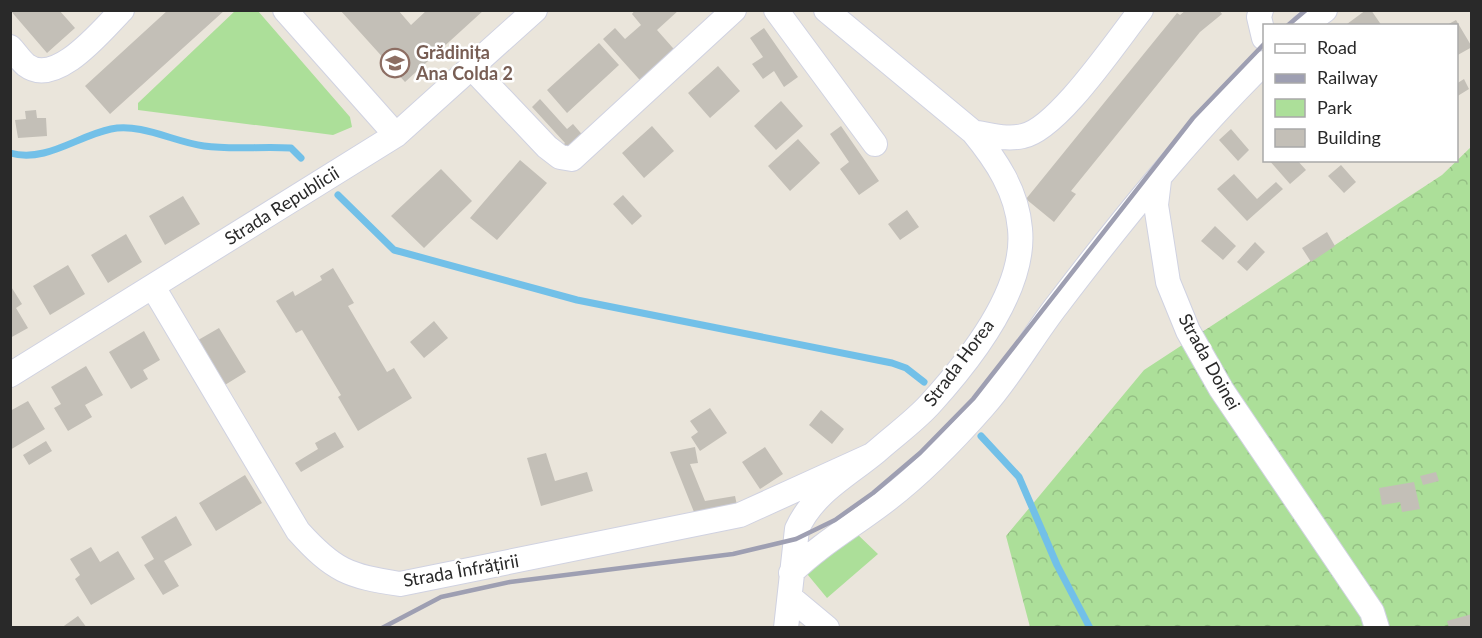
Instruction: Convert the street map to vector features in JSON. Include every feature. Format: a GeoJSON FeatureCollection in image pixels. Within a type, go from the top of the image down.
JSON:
{"type":"FeatureCollection","features":[{"type":"Feature","properties":{"kind":"street"},"geometry":{"type":"LineString","coordinates":[[10,47],[27,66],[41,70],[57,69],[122,10]]}},
{"type":"Feature","properties":{"kind":"street"},"geometry":{"type":"LineString","coordinates":[[285,10],[396,135]]}},
{"type":"Feature","properties":{"kind":"street","name":"Strada Republicii"},"geometry":{"type":"LineString","coordinates":[[10,375],[396,135],[535,10]]}},
{"type":"Feature","properties":{"kind":"street"},"geometry":{"type":"LineString","coordinates":[[471,66],[547,147],[560,157],[572,159],[735,10]]}},
{"type":"Feature","properties":{"kind":"street"},"geometry":{"type":"LineString","coordinates":[[776,10],[875,144]]}},
{"type":"Feature","properties":{"kind":"street","name":"Strada Horea"},"geometry":{"type":"LineString","coordinates":[[786,627],[797,529],[804,514],[819,495],[872,455],[931,404],[975,346],[1010,290],[1018,261],[1020,229],[1008,182],[993,157],[973,132],[826,10]]}},
{"type":"Feature","properties":{"kind":"street"},"geometry":{"type":"LineString","coordinates":[[973,132],[996,137],[1024,136],[1054,119],[1141,10]]}},
{"type":"Feature","properties":{"kind":"street"},"geometry":{"type":"LineString","coordinates":[[1261,10],[1259,17],[1263,34]]}},
{"type":"Feature","properties":{"kind":"street"},"geometry":{"type":"LineString","coordinates":[[1307,24],[1325,10]]}},
{"type":"Feature","properties":{"kind":"street"},"geometry":{"type":"LineString","coordinates":[[791,573],[813,551],[849,529],[891,497],[938,455],[985,405],[1057,305],[1212,115],[1263,64]]}},
{"type":"Feature","properties":{"kind":"street","name":"Strada Doinei"},"geometry":{"type":"LineString","coordinates":[[1159,180],[1156,205],[1168,282],[1188,331],[1221,389],[1372,612],[1377,627]]}},
{"type":"Feature","properties":{"kind":"street","name":"Strada Înfrățirii"},"geometry":{"type":"LineString","coordinates":[[153,287],[298,531],[323,558],[359,577],[400,584],[740,515],[872,455]]}},
{"type":"Feature","properties":{"kind":"street"},"geometry":{"type":"LineString","coordinates":[[791,598],[827,627]]}},
{"type":"Feature","properties":{"kind":"green space"},"geometry":{"type":"Polygon","coordinates":[[[236,10],[258,11],[350,117],[352,127],[333,135],[138,110],[138,103],[236,10]]]}},
{"type":"Feature","properties":{"kind":"green space"},"geometry":{"type":"Polygon","coordinates":[[[1471,147],[1471,627],[1030,627],[1006,536],[1144,370],[1442,175],[1471,147]]]}},
{"type":"Feature","properties":{"kind":"green space"},"geometry":{"type":"Polygon","coordinates":[[[856,533],[878,554],[827,598],[803,569],[856,533]]]}},
{"type":"Feature","properties":{"kind":"building"},"geometry":{"type":"Polygon","coordinates":[[[10,10],[59,10],[75,28],[47,53],[10,10]]]}},
{"type":"Feature","properties":{"kind":"building"},"geometry":{"type":"Polygon","coordinates":[[[168,10],[225,10],[110,114],[85,86],[168,10]]]}},
{"type":"Feature","properties":{"kind":"building"},"geometry":{"type":"Polygon","coordinates":[[[340,10],[398,10],[411,25],[427,10],[484,10],[405,82],[340,10]]]}},
{"type":"Feature","properties":{"kind":"building"},"geometry":{"type":"Polygon","coordinates":[[[635,10],[679,10],[657,30],[680,56],[646,87],[603,39],[615,28],[625,39],[641,25],[632,14],[635,10]]]}},
{"type":"Feature","properties":{"kind":"building"},"geometry":{"type":"Polygon","coordinates":[[[1186,10],[1219,10],[1222,14],[1200,32],[1071,191],[1076,194],[1054,222],[1026,199],[1177,13],[1180,15],[1186,10]]]}},
{"type":"Feature","properties":{"kind":"building"},"geometry":{"type":"Polygon","coordinates":[[[1366,10],[1371,10],[1381,24],[1347,24],[1366,10]]]}},
{"type":"Feature","properties":{"kind":"building"},"geometry":{"type":"Polygon","coordinates":[[[1456,20],[1472,47],[1458,55],[1458,24],[1449,24],[1456,20]]]}},
{"type":"Feature","properties":{"kind":"building"},"geometry":{"type":"Polygon","coordinates":[[[764,28],[798,77],[784,87],[774,71],[763,79],[752,64],[763,57],[750,38],[764,28]]]}},
{"type":"Feature","properties":{"kind":"building"},"geometry":{"type":"Polygon","coordinates":[[[599,43],[619,65],[567,113],[547,90],[599,43]]]}},
{"type":"Feature","properties":{"kind":"building"},"geometry":{"type":"Polygon","coordinates":[[[718,66],[740,91],[710,118],[688,93],[718,66]]]}},
{"type":"Feature","properties":{"kind":"building"},"geometry":{"type":"Polygon","coordinates":[[[1464,79],[1469,89],[1458,96],[1458,83],[1464,79]]]}},
{"type":"Feature","properties":{"kind":"building"},"geometry":{"type":"Polygon","coordinates":[[[540,99],[567,129],[573,124],[586,139],[569,155],[561,147],[565,143],[532,107],[540,99]]]}},
{"type":"Feature","properties":{"kind":"building"},"geometry":{"type":"Polygon","coordinates":[[[781,101],[803,126],[776,150],[754,126],[781,101]]]}},
{"type":"Feature","properties":{"kind":"building"},"geometry":{"type":"Polygon","coordinates":[[[36,110],[37,118],[46,118],[47,136],[18,138],[15,120],[26,119],[25,111],[36,110]]]}},
{"type":"Feature","properties":{"kind":"building"},"geometry":{"type":"Polygon","coordinates":[[[652,126],[674,151],[644,178],[622,153],[652,126]]]}},
{"type":"Feature","properties":{"kind":"building"},"geometry":{"type":"Polygon","coordinates":[[[841,126],[879,181],[859,195],[840,169],[849,162],[830,134],[841,126]]]}},
{"type":"Feature","properties":{"kind":"building"},"geometry":{"type":"Polygon","coordinates":[[[1231,129],[1249,150],[1238,161],[1219,140],[1231,129]]]}},
{"type":"Feature","properties":{"kind":"building"},"geometry":{"type":"Polygon","coordinates":[[[798,139],[820,163],[790,191],[768,166],[798,139]]]}},
{"type":"Feature","properties":{"kind":"building"},"geometry":{"type":"Polygon","coordinates":[[[520,160],[547,183],[497,240],[470,218],[520,160]]]}},
{"type":"Feature","properties":{"kind":"building"},"geometry":{"type":"Polygon","coordinates":[[[1271,162],[1299,162],[1306,170],[1290,184],[1271,162]]]}},
{"type":"Feature","properties":{"kind":"building"},"geometry":{"type":"Polygon","coordinates":[[[1341,165],[1356,182],[1344,193],[1328,176],[1341,165]]]}},
{"type":"Feature","properties":{"kind":"building"},"geometry":{"type":"Polygon","coordinates":[[[441,169],[472,201],[424,248],[391,216],[441,169]]]}},
{"type":"Feature","properties":{"kind":"building"},"geometry":{"type":"Polygon","coordinates":[[[1234,174],[1257,199],[1276,182],[1283,189],[1247,221],[1217,189],[1234,174]]]}},
{"type":"Feature","properties":{"kind":"building"},"geometry":{"type":"Polygon","coordinates":[[[623,195],[642,216],[632,225],[613,204],[623,195]]]}},
{"type":"Feature","properties":{"kind":"building"},"geometry":{"type":"Polygon","coordinates":[[[183,196],[200,224],[165,245],[149,216],[183,196]]]}},
{"type":"Feature","properties":{"kind":"building"},"geometry":{"type":"Polygon","coordinates":[[[907,210],[919,227],[900,240],[888,224],[907,210]]]}},
{"type":"Feature","properties":{"kind":"building"},"geometry":{"type":"Polygon","coordinates":[[[1215,226],[1236,246],[1223,260],[1201,241],[1215,226]]]}},
{"type":"Feature","properties":{"kind":"building"},"geometry":{"type":"Polygon","coordinates":[[[1327,232],[1335,246],[1311,262],[1302,248],[1327,232]]]}},
{"type":"Feature","properties":{"kind":"building"},"geometry":{"type":"Polygon","coordinates":[[[126,234],[142,262],[108,283],[91,255],[126,234]]]}},
{"type":"Feature","properties":{"kind":"building"},"geometry":{"type":"Polygon","coordinates":[[[1255,242],[1265,252],[1247,271],[1237,262],[1255,242]]]}},
{"type":"Feature","properties":{"kind":"building"},"geometry":{"type":"Polygon","coordinates":[[[68,265],[85,294],[50,315],[33,286],[68,265]]]}},
{"type":"Feature","properties":{"kind":"building"},"geometry":{"type":"Polygon","coordinates":[[[333,268],[354,303],[348,306],[387,372],[394,368],[412,398],[358,431],[338,397],[341,395],[302,330],[296,333],[276,301],[293,291],[295,296],[322,280],[320,276],[333,268]]]}},
{"type":"Feature","properties":{"kind":"building"},"geometry":{"type":"Polygon","coordinates":[[[10,285],[22,304],[16,308],[28,328],[10,338],[10,285]]]}},
{"type":"Feature","properties":{"kind":"building"},"geometry":{"type":"Polygon","coordinates":[[[434,321],[448,338],[424,358],[410,342],[434,321]]]}},
{"type":"Feature","properties":{"kind":"building"},"geometry":{"type":"Polygon","coordinates":[[[219,328],[246,372],[220,388],[193,343],[219,328]]]}},
{"type":"Feature","properties":{"kind":"building"},"geometry":{"type":"Polygon","coordinates":[[[144,331],[160,360],[143,370],[148,379],[131,389],[109,352],[144,331]]]}},
{"type":"Feature","properties":{"kind":"building"},"geometry":{"type":"Polygon","coordinates":[[[86,366],[103,395],[85,405],[92,417],[68,431],[54,408],[61,404],[51,387],[86,366]]]}},
{"type":"Feature","properties":{"kind":"building"},"geometry":{"type":"Polygon","coordinates":[[[28,401],[45,429],[10,450],[10,411],[28,401]]]}},
{"type":"Feature","properties":{"kind":"building"},"geometry":{"type":"Polygon","coordinates":[[[710,408],[727,433],[700,451],[691,437],[698,432],[690,421],[710,408]]]}},
{"type":"Feature","properties":{"kind":"building"},"geometry":{"type":"Polygon","coordinates":[[[821,410],[844,429],[832,444],[809,425],[821,410]]]}},
{"type":"Feature","properties":{"kind":"building"},"geometry":{"type":"Polygon","coordinates":[[[335,432],[344,447],[301,472],[295,463],[318,449],[315,443],[335,432]]]}},
{"type":"Feature","properties":{"kind":"building"},"geometry":{"type":"Polygon","coordinates":[[[46,441],[52,451],[29,465],[23,455],[46,441]]]}},
{"type":"Feature","properties":{"kind":"building"},"geometry":{"type":"Polygon","coordinates":[[[695,447],[698,463],[690,464],[705,501],[735,496],[738,510],[696,517],[670,452],[695,447]]]}},
{"type":"Feature","properties":{"kind":"building"},"geometry":{"type":"Polygon","coordinates":[[[765,447],[783,474],[760,489],[742,462],[765,447]]]}},
{"type":"Feature","properties":{"kind":"building"},"geometry":{"type":"Polygon","coordinates":[[[546,453],[555,481],[587,472],[593,491],[541,506],[527,458],[546,453]]]}},
{"type":"Feature","properties":{"kind":"building"},"geometry":{"type":"Polygon","coordinates":[[[1436,472],[1439,481],[1423,485],[1420,476],[1436,472]]]}},
{"type":"Feature","properties":{"kind":"building"},"geometry":{"type":"Polygon","coordinates":[[[245,475],[262,503],[216,531],[199,503],[245,475]]]}},
{"type":"Feature","properties":{"kind":"building"},"geometry":{"type":"Polygon","coordinates":[[[1414,482],[1420,509],[1402,512],[1400,502],[1382,505],[1379,488],[1414,482]]]}},
{"type":"Feature","properties":{"kind":"building"},"geometry":{"type":"Polygon","coordinates":[[[176,516],[192,545],[164,561],[179,586],[163,595],[144,565],[154,559],[141,537],[176,516]]]}},
{"type":"Feature","properties":{"kind":"building"},"geometry":{"type":"Polygon","coordinates":[[[91,547],[100,562],[118,551],[135,579],[91,605],[75,579],[80,575],[70,559],[91,547]]]}},
{"type":"Feature","properties":{"kind":"building"},"geometry":{"type":"Polygon","coordinates":[[[1472,614],[1472,628],[1449,628],[1447,621],[1472,614]]]}},
{"type":"Feature","properties":{"kind":"building"},"geometry":{"type":"Polygon","coordinates":[[[78,616],[87,628],[61,628],[78,616]]]}},
{"type":"Feature","properties":{"kind":"waterway"},"geometry":{"type":"LineString","coordinates":[[10,153],[23,155],[49,152],[98,132],[123,128],[146,131],[204,146],[291,148],[301,158]]}},
{"type":"Feature","properties":{"kind":"waterway"},"geometry":{"type":"LineString","coordinates":[[338,195],[394,250],[577,300],[892,363],[906,368],[924,382]]}},
{"type":"Feature","properties":{"kind":"waterway"},"geometry":{"type":"LineString","coordinates":[[981,436],[1019,477],[1057,565],[1090,628]]}},
{"type":"Feature","properties":{"kind":"railway"},"geometry":{"type":"LineString","coordinates":[[1289,24],[1306,10]]}},
{"type":"Feature","properties":{"kind":"railway"},"geometry":{"type":"LineString","coordinates":[[382,628],[441,597],[510,582],[733,554],[796,539],[835,520],[873,493],[920,453],[973,399],[1193,118],[1263,45]]}},
{"type":"Feature","properties":{"kind":"place","name":"Grădinița Ana Colda 2"},"geometry":{"type":"Point","coordinates":[395,63]}}]}
